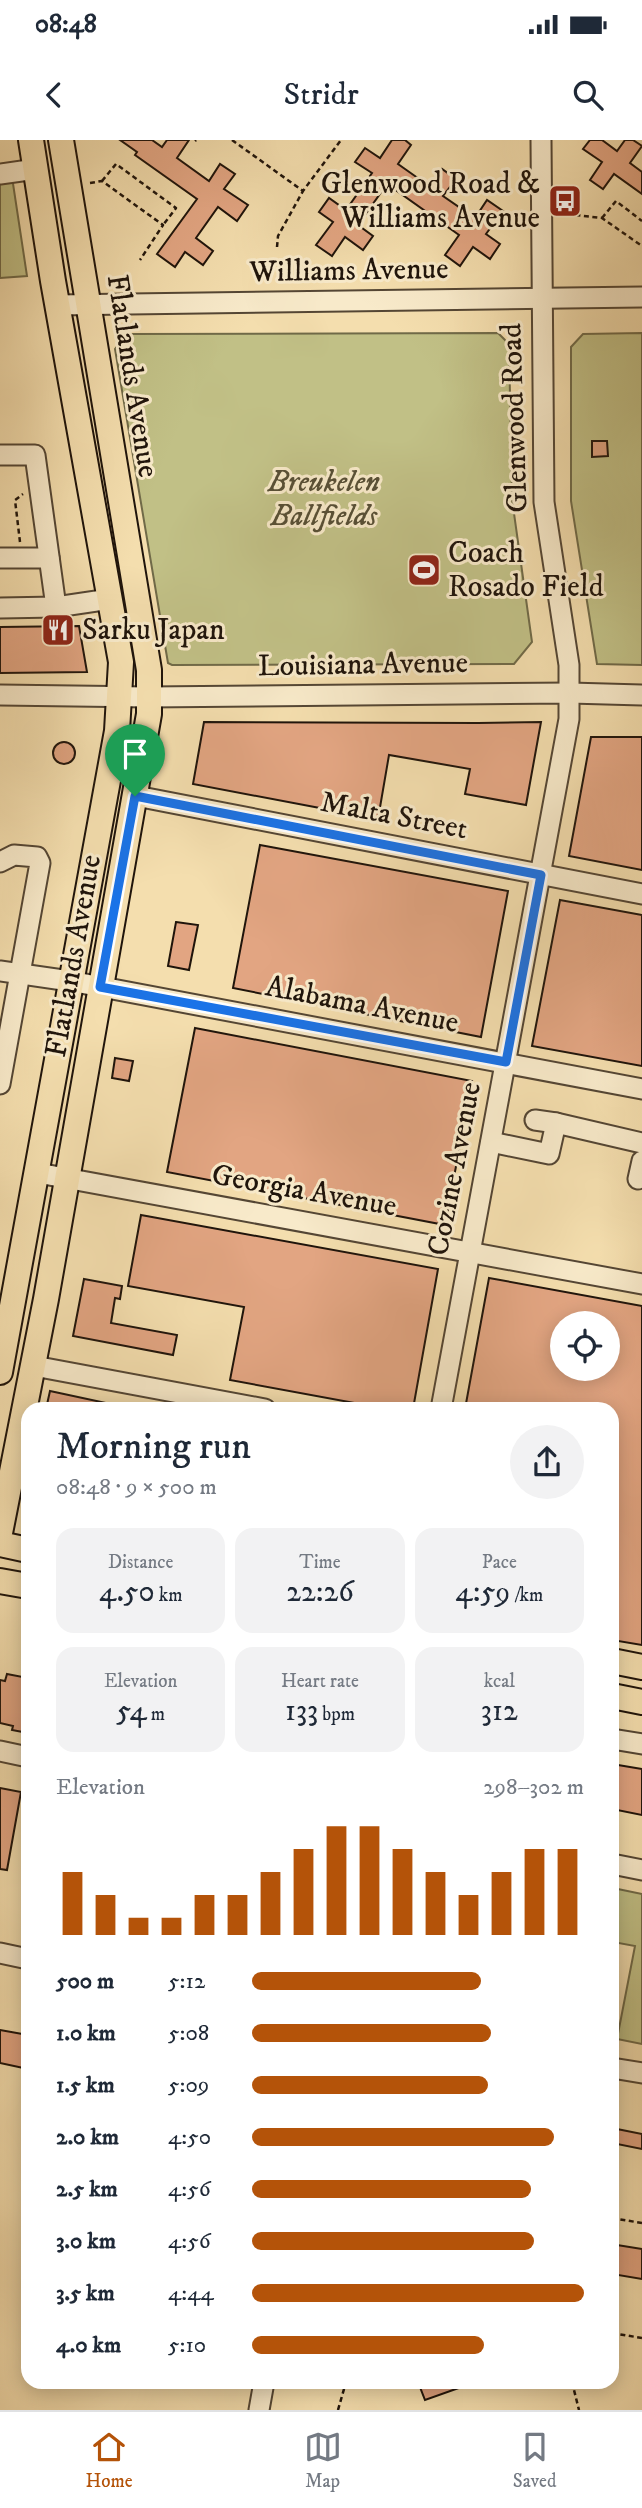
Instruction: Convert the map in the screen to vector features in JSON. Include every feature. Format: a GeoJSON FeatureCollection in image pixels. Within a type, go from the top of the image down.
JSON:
{"type":"FeatureCollection","features":[{"type":"Feature","properties":{"kind":"main road","name":"Flatlands Avenue"},"geometry":{"type":"LineString","coordinates":[[0,1373],[117,731],[121,662],[57,305],[31,140]]}},
{"type":"Feature","properties":{"kind":"main road","name":"Flatlands Avenue"},"geometry":{"type":"LineString","coordinates":[[27,1402],[146,737],[149,670],[61,140]]}},
{"type":"Feature","properties":{"kind":"main road","name":"Flatlands Avenue"},"geometry":{"type":"LineString","coordinates":[[0,1533],[21,1430]]}},
{"type":"Feature","properties":{"kind":"main road"},"geometry":{"type":"LineString","coordinates":[[0,1544],[21,1548]]}},
{"type":"Feature","properties":{"kind":"main road"},"geometry":{"type":"LineString","coordinates":[[0,1581],[21,1585]]}},
{"type":"Feature","properties":{"kind":"main road"},"geometry":{"type":"LineString","coordinates":[[619,1662],[642,1667]]}},
{"type":"Feature","properties":{"kind":"main road"},"geometry":{"type":"LineString","coordinates":[[619,1697],[642,1702]]}},
{"type":"Feature","properties":{"kind":"street","name":"Glenwood Road"},"geometry":{"type":"LineString","coordinates":[[541,140],[544,502],[569,665],[570,693]]}},
{"type":"Feature","properties":{"kind":"street"},"geometry":{"type":"LineString","coordinates":[[0,174],[36,169]]}},
{"type":"Feature","properties":{"kind":"street","name":"Williams Avenue"},"geometry":{"type":"LineString","coordinates":[[57,305],[642,297]]}},
{"type":"Feature","properties":{"kind":"street"},"geometry":{"type":"LineString","coordinates":[[0,455],[36,455],[56,607]]}},
{"type":"Feature","properties":{"kind":"street"},"geometry":{"type":"LineString","coordinates":[[0,558],[50,558]]}},
{"type":"Feature","properties":{"kind":"street"},"geometry":{"type":"LineString","coordinates":[[0,608],[56,607],[110,599]]}},
{"type":"Feature","properties":{"kind":"street","name":"Cozine Avenue"},"geometry":{"type":"LineString","coordinates":[[442,1402],[541,875],[569,719],[570,693]]}},
{"type":"Feature","properties":{"kind":"street","name":"Louisiana Avenue"},"geometry":{"type":"LineString","coordinates":[[0,695],[642,695]]}},
{"type":"Feature","properties":{"kind":"street","name":"Malta Street"},"geometry":{"type":"LineString","coordinates":[[135,796],[642,894]]}},
{"type":"Feature","properties":{"kind":"street"},"geometry":{"type":"LineString","coordinates":[[0,862],[14,855],[37,857],[40,863],[0,1084]]}},
{"type":"Feature","properties":{"kind":"street","name":"Alabama Avenue"},"geometry":{"type":"LineString","coordinates":[[0,971],[70,981],[642,1089]]}},
{"type":"Feature","properties":{"kind":"street"},"geometry":{"type":"LineString","coordinates":[[535,1120],[642,1143]]}},
{"type":"Feature","properties":{"kind":"street"},"geometry":{"type":"LineString","coordinates":[[491,1142],[549,1154],[556,1123]]}},
{"type":"Feature","properties":{"kind":"street","name":"Georgia Avenue"},"geometry":{"type":"LineString","coordinates":[[37,1172],[642,1284]]}},
{"type":"Feature","properties":{"kind":"street"},"geometry":{"type":"LineString","coordinates":[[34,1366],[227,1402]]}},
{"type":"Feature","properties":{"kind":"street"},"geometry":{"type":"LineString","coordinates":[[619,1740],[642,1744]]}},
{"type":"Feature","properties":{"kind":"street"},"geometry":{"type":"LineString","coordinates":[[0,1751],[21,1756]]}},
{"type":"Feature","properties":{"kind":"street"},"geometry":{"type":"LineString","coordinates":[[619,1865],[642,1870]]}},
{"type":"Feature","properties":{"kind":"street"},"geometry":{"type":"LineString","coordinates":[[0,1953],[21,1958]]}},
{"type":"Feature","properties":{"kind":"street"},"geometry":{"type":"LineString","coordinates":[[619,2069],[642,2073]]}},
{"type":"Feature","properties":{"kind":"street"},"geometry":{"type":"LineString","coordinates":[[259,2410],[263,2389]]}},
{"type":"Feature","properties":{"kind":"path"},"geometry":{"type":"LineString","coordinates":[[232,140],[303,191]]}},
{"type":"Feature","properties":{"kind":"path"},"geometry":{"type":"LineString","coordinates":[[277,247],[278,236],[303,191],[341,140]]}},
{"type":"Feature","properties":{"kind":"path"},"geometry":{"type":"LineString","coordinates":[[87,184],[103,181],[116,163],[176,208],[140,260]]}},
{"type":"Feature","properties":{"kind":"path"},"geometry":{"type":"LineString","coordinates":[[103,181],[163,225]]}},
{"type":"Feature","properties":{"kind":"path"},"geometry":{"type":"LineString","coordinates":[[602,219],[616,201],[642,220]]}},
{"type":"Feature","properties":{"kind":"path"},"geometry":{"type":"LineString","coordinates":[[567,214],[602,219],[642,246]]}},
{"type":"Feature","properties":{"kind":"path"},"geometry":{"type":"LineString","coordinates":[[21,546],[15,499],[23,493]]}},
{"type":"Feature","properties":{"kind":"path"},"geometry":{"type":"LineString","coordinates":[[619,2219],[642,2223]]}},
{"type":"Feature","properties":{"kind":"path"},"geometry":{"type":"LineString","coordinates":[[619,2334],[642,2338]]}},
{"type":"Feature","properties":{"kind":"path"},"geometry":{"type":"LineString","coordinates":[[338,2410],[344,2389]]}},
{"type":"Feature","properties":{"kind":"path"},"geometry":{"type":"LineString","coordinates":[[574,2389],[579,2410]]}},
{"type":"Feature","properties":{"kind":"green space"},"geometry":{"type":"Polygon","coordinates":[[[0,176],[12,177],[27,276],[0,278],[0,176]]]}},
{"type":"Feature","properties":{"kind":"green space","name":"Breukelen Ballfields"},"geometry":{"type":"Polygon","coordinates":[[[498,333],[509,344],[512,499],[532,642],[514,664],[168,663],[115,349],[127,334],[498,333]]]}},
{"type":"Feature","properties":{"kind":"green space"},"geometry":{"type":"Polygon","coordinates":[[[642,333],[642,665],[597,664],[571,501],[571,347],[583,334],[642,333]]]}},
{"type":"Feature","properties":{"kind":"green space"},"geometry":{"type":"Polygon","coordinates":[[[619,1889],[642,1894],[642,2044],[619,2039],[635,1946],[619,1943],[619,1889]]]}},
{"type":"Feature","properties":{"kind":"building"},"geometry":{"type":"Polygon","coordinates":[[[120,140],[152,140],[162,147],[167,140],[189,140],[177,158],[209,181],[220,164],[235,174],[224,189],[248,205],[237,221],[218,207],[196,238],[213,251],[203,265],[185,252],[175,267],[157,254],[197,199],[135,155],[137,152],[120,140]]]}},
{"type":"Feature","properties":{"kind":"building"},"geometry":{"type":"Polygon","coordinates":[[[392,140],[405,140],[411,145],[398,164],[429,186],[442,169],[456,179],[443,196],[475,218],[487,200],[503,211],[486,234],[500,244],[490,259],[473,247],[460,266],[445,255],[459,235],[387,184],[358,225],[373,236],[363,250],[345,237],[332,256],[316,245],[333,222],[319,212],[329,198],[346,210],[372,173],[355,162],[365,148],[380,158],[392,140]]]}},
{"type":"Feature","properties":{"kind":"building"},"geometry":{"type":"Polygon","coordinates":[[[590,140],[602,140],[617,151],[625,140],[633,140],[642,146],[630,163],[642,172],[642,194],[614,174],[603,189],[590,180],[602,162],[583,149],[590,140]]]}},
{"type":"Feature","properties":{"kind":"building"},"geometry":{"type":"Polygon","coordinates":[[[592,441],[607,441],[608,456],[592,457],[592,441]]]}},
{"type":"Feature","properties":{"kind":"building"},"geometry":{"type":"Polygon","coordinates":[[[79,626],[87,672],[0,673],[0,627],[79,626]]]}},
{"type":"Feature","properties":{"kind":"building"},"geometry":{"type":"Polygon","coordinates":[[[204,722],[541,722],[526,805],[465,794],[470,769],[389,755],[378,819],[193,784],[204,722]]]}},
{"type":"Feature","properties":{"kind":"building"},"geometry":{"type":"Polygon","coordinates":[[[591,737],[642,737],[642,870],[569,856],[591,737]]]}},
{"type":"Feature","properties":{"kind":"building"},"geometry":{"type":"Polygon","coordinates":[[[64,742],[72,745],[75,753],[72,761],[64,764],[56,761],[53,753],[56,745],[64,742]]]}},
{"type":"Feature","properties":{"kind":"building"},"geometry":{"type":"Polygon","coordinates":[[[260,845],[508,891],[481,1037],[233,988],[260,845]]]}},
{"type":"Feature","properties":{"kind":"building"},"geometry":{"type":"Polygon","coordinates":[[[560,900],[642,915],[642,1066],[532,1046],[560,900]]]}},
{"type":"Feature","properties":{"kind":"building"},"geometry":{"type":"Polygon","coordinates":[[[176,922],[198,925],[189,970],[168,966],[176,922]]]}},
{"type":"Feature","properties":{"kind":"building"},"geometry":{"type":"Polygon","coordinates":[[[195,1028],[472,1081],[445,1225],[167,1172],[195,1028]]]}},
{"type":"Feature","properties":{"kind":"building"},"geometry":{"type":"Polygon","coordinates":[[[115,1058],[133,1061],[129,1081],[112,1078],[115,1058]]]}},
{"type":"Feature","properties":{"kind":"building"},"geometry":{"type":"Polygon","coordinates":[[[141,1215],[438,1269],[414,1402],[349,1402],[230,1380],[244,1307],[128,1286],[141,1215]]]}},
{"type":"Feature","properties":{"kind":"building"},"geometry":{"type":"Polygon","coordinates":[[[489,1278],[642,1306],[642,1645],[619,1641],[619,1402],[466,1402],[489,1278]]]}},
{"type":"Feature","properties":{"kind":"building"},"geometry":{"type":"Polygon","coordinates":[[[84,1279],[122,1286],[120,1299],[115,1298],[111,1323],[177,1335],[173,1355],[73,1336],[84,1279]]]}},
{"type":"Feature","properties":{"kind":"building"},"geometry":{"type":"Polygon","coordinates":[[[50,1391],[101,1402],[48,1402],[50,1391]]]}},
{"type":"Feature","properties":{"kind":"building"},"geometry":{"type":"Polygon","coordinates":[[[7,1674],[21,1677],[21,1732],[12,1730],[13,1726],[0,1723],[0,1680],[5,1681],[7,1674]]]}},
{"type":"Feature","properties":{"kind":"building"},"geometry":{"type":"Polygon","coordinates":[[[619,1765],[642,1769],[642,1815],[619,1810],[619,1765]]]}},
{"type":"Feature","properties":{"kind":"building"},"geometry":{"type":"Polygon","coordinates":[[[0,1788],[21,1792],[7,1870],[0,1869],[0,1788]]]}},
{"type":"Feature","properties":{"kind":"building"},"geometry":{"type":"Polygon","coordinates":[[[0,2030],[21,2034],[21,2068],[0,2063],[0,2030]]]}},
{"type":"Feature","properties":{"kind":"building"},"geometry":{"type":"Polygon","coordinates":[[[619,2129],[642,2134],[642,2149],[619,2144],[619,2129]]]}},
{"type":"Feature","properties":{"kind":"building"},"geometry":{"type":"Polygon","coordinates":[[[619,2245],[642,2249],[642,2279],[619,2275],[619,2245]]]}},
{"type":"Feature","properties":{"kind":"building"},"geometry":{"type":"Polygon","coordinates":[[[421,2389],[456,2389],[425,2400],[421,2389]]]}},
{"type":"Feature","properties":{"kind":"place","name":"Glenwood Road & Williams Avenue"},"geometry":{"type":"Point","coordinates":[565,201]}},
{"type":"Feature","properties":{"kind":"place","name":"Coach Rosado Field"},"geometry":{"type":"Point","coordinates":[424,570]}},
{"type":"Feature","properties":{"kind":"place","name":"Sarku Japan"},"geometry":{"type":"Point","coordinates":[58,630]}},
{"type":"Feature","properties":{"kind":"route"},"geometry":{"type":"LineString","coordinates":[[135,796],[541,875],[506,1062],[100,987],[135,796]]}}]}
